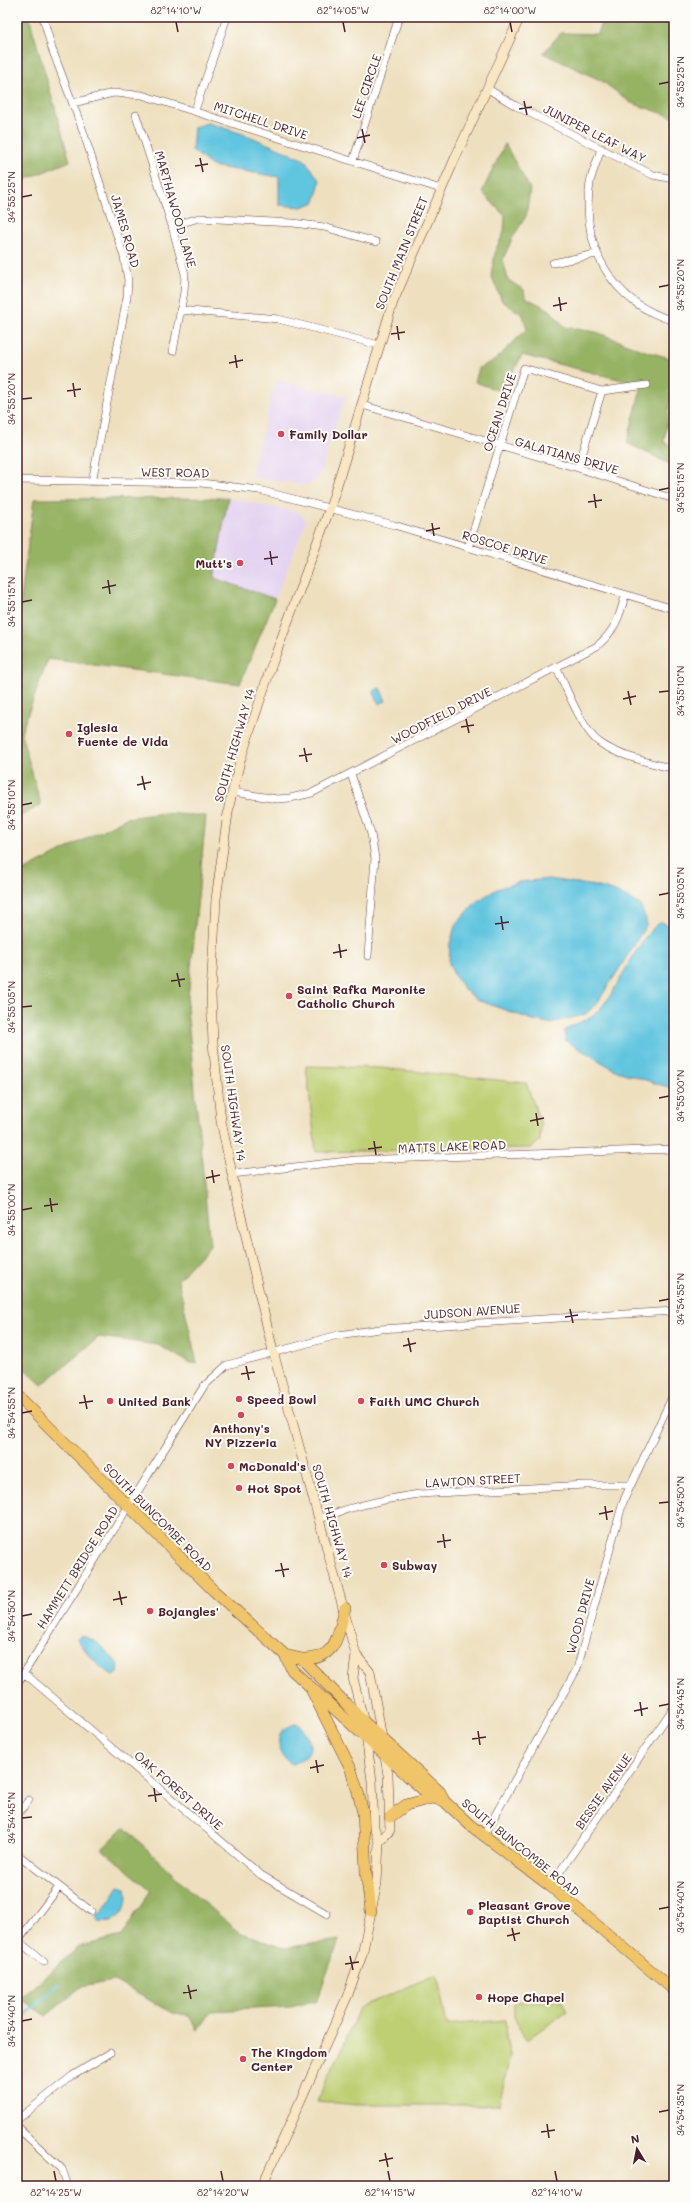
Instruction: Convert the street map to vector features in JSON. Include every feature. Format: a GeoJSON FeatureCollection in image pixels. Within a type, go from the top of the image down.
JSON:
{"type":"FeatureCollection","features":[{"type":"Feature","properties":{"kind":"main road","name":"SOUTH MAIN STREET"},"geometry":{"type":"LineString","coordinates":[[330,508],[379,345],[405,270],[520,17]]}},
{"type":"Feature","properties":{"kind":"main road","name":"SOUTH HIGHWAY 14"},"geometry":{"type":"LineString","coordinates":[[262,2186],[347,1998],[362,1955],[376,1883],[379,1842],[374,1827],[372,1781],[366,1737],[353,1678],[356,1655],[345,1608],[273,1351],[232,1174],[217,1088],[211,994],[216,899],[229,806],[240,761],[272,664],[330,508]]}},
{"type":"Feature","properties":{"kind":"main road","name":"SOUTH BUNCOMBE ROAD"},"geometry":{"type":"LineString","coordinates":[[17,1395],[213,1590],[285,1655],[292,1670],[432,1798],[444,1801]]}},
{"type":"Feature","properties":{"kind":"main road"},"geometry":{"type":"LineString","coordinates":[[302,1659],[318,1658],[331,1648],[337,1638],[345,1608]]}},
{"type":"Feature","properties":{"kind":"main road","name":"SOUTH BUNCOMBE ROAD"},"geometry":{"type":"LineString","coordinates":[[285,1655],[302,1659],[363,1721],[440,1792],[444,1801],[484,1835],[550,1886],[674,1990]]}},
{"type":"Feature","properties":{"kind":"main road","name":"SOUTH HIGHWAY 14"},"geometry":{"type":"LineString","coordinates":[[356,1655],[370,1672],[385,1755],[390,1830],[379,1842]]}},
{"type":"Feature","properties":{"kind":"main road"},"geometry":{"type":"LineString","coordinates":[[309,1686],[341,1746],[358,1792],[363,1813],[366,1872],[371,1911]]}},
{"type":"Feature","properties":{"kind":"main road"},"geometry":{"type":"LineString","coordinates":[[390,1817],[406,1805],[432,1798]]}},
{"type":"Feature","properties":{"kind":"street","name":"JAMES ROAD"},"geometry":{"type":"LineString","coordinates":[[43,17],[52,49],[73,103],[124,257],[128,280],[127,297],[92,482]]}},
{"type":"Feature","properties":{"kind":"street"},"geometry":{"type":"LineString","coordinates":[[195,110],[227,17]]}},
{"type":"Feature","properties":{"kind":"street","name":"LEE CIRCLE"},"geometry":{"type":"LineString","coordinates":[[353,161],[399,17]]}},
{"type":"Feature","properties":{"kind":"street","name":"JUNIPER LEAF WAY"},"geometry":{"type":"LineString","coordinates":[[488,89],[516,106],[653,175],[674,178]]}},
{"type":"Feature","properties":{"kind":"street","name":"MITCHELL DRIVE"},"geometry":{"type":"LineString","coordinates":[[73,103],[102,94],[125,92],[142,95],[195,110],[441,189]]}},
{"type":"Feature","properties":{"kind":"street","name":"MARTHAWOOD LANE"},"geometry":{"type":"LineString","coordinates":[[136,114],[172,226],[185,274],[173,351]]}},
{"type":"Feature","properties":{"kind":"street"},"geometry":{"type":"LineString","coordinates":[[601,148],[590,183],[589,218],[591,235],[596,254],[621,292],[638,306],[674,322]]}},
{"type":"Feature","properties":{"kind":"street"},"geometry":{"type":"LineString","coordinates":[[172,226],[199,218],[293,223],[324,227],[376,242]]}},
{"type":"Feature","properties":{"kind":"street"},"geometry":{"type":"LineString","coordinates":[[553,264],[596,254]]}},
{"type":"Feature","properties":{"kind":"street"},"geometry":{"type":"LineString","coordinates":[[180,310],[278,319],[379,345]]}},
{"type":"Feature","properties":{"kind":"street","name":"OCEAN DRIVE"},"geometry":{"type":"LineString","coordinates":[[468,548],[524,368],[602,391]]}},
{"type":"Feature","properties":{"kind":"street"},"geometry":{"type":"LineString","coordinates":[[578,468],[602,391],[647,385]]}},
{"type":"Feature","properties":{"kind":"street","name":"GALATIANS DRIVE"},"geometry":{"type":"LineString","coordinates":[[362,405],[499,447],[578,468],[674,499]]}},
{"type":"Feature","properties":{"kind":"street","name":"WEST ROAD"},"geometry":{"type":"LineString","coordinates":[[17,480],[230,485],[260,490],[330,508]]}},
{"type":"Feature","properties":{"kind":"street","name":"ROSCOE DRIVE"},"geometry":{"type":"LineString","coordinates":[[330,508],[674,609]]}},
{"type":"Feature","properties":{"kind":"street","name":"WOODFIELD DRIVE"},"geometry":{"type":"LineString","coordinates":[[233,792],[265,799],[290,798],[312,793],[351,774],[597,646],[606,638],[617,622],[625,595]]}},
{"type":"Feature","properties":{"kind":"street"},"geometry":{"type":"LineString","coordinates":[[557,668],[587,729],[598,742],[632,756],[674,769]]}},
{"type":"Feature","properties":{"kind":"street"},"geometry":{"type":"LineString","coordinates":[[351,774],[371,834],[375,858],[368,956]]}},
{"type":"Feature","properties":{"kind":"street","name":"MATTS LAKE ROAD"},"geometry":{"type":"LineString","coordinates":[[232,1174],[356,1160],[674,1149]]}},
{"type":"Feature","properties":{"kind":"street","name":"JUDSON AVENUE"},"geometry":{"type":"LineString","coordinates":[[273,1351],[338,1335],[380,1328],[674,1311]]}},
{"type":"Feature","properties":{"kind":"street","name":"HAMMETT BRIDGE ROAD"},"geometry":{"type":"LineString","coordinates":[[17,1684],[204,1386],[227,1365],[273,1351]]}},
{"type":"Feature","properties":{"kind":"street","name":"WOOD DRIVE"},"geometry":{"type":"LineString","coordinates":[[484,1835],[577,1669],[615,1526],[630,1485],[674,1393]]}},
{"type":"Feature","properties":{"kind":"street","name":"LAWTON STREET"},"geometry":{"type":"LineString","coordinates":[[320,1519],[332,1514],[419,1494],[585,1485],[630,1485]]}},
{"type":"Feature","properties":{"kind":"street","name":"OAK FOREST DRIVE"},"geometry":{"type":"LineString","coordinates":[[24,1672],[261,1875],[327,1914]]}},
{"type":"Feature","properties":{"kind":"street","name":"BESSIE AVENUE"},"geometry":{"type":"LineString","coordinates":[[550,1886],[674,1707]]}},
{"type":"Feature","properties":{"kind":"street"},"geometry":{"type":"LineString","coordinates":[[17,1815],[29,1800]]}},
{"type":"Feature","properties":{"kind":"street"},"geometry":{"type":"LineString","coordinates":[[17,1854],[59,1888],[91,1911]]}},
{"type":"Feature","properties":{"kind":"street"},"geometry":{"type":"LineString","coordinates":[[44,1962],[18,1941],[59,1888]]}},
{"type":"Feature","properties":{"kind":"street"},"geometry":{"type":"LineString","coordinates":[[17,2120],[72,2076],[110,2053]]}},
{"type":"Feature","properties":{"kind":"street"},"geometry":{"type":"LineString","coordinates":[[17,2127],[62,2169],[68,2186]]}},
{"type":"Feature","properties":{"kind":"shaded area"},"geometry":{"type":"Polygon","coordinates":[[[276,380],[343,396],[347,393],[319,476],[313,483],[303,485],[250,477],[276,380]]]}},
{"type":"Feature","properties":{"kind":"shaded area"},"geometry":{"type":"Polygon","coordinates":[[[228,498],[298,512],[304,517],[306,522],[275,599],[214,578],[228,498]]]}},
{"type":"Feature","properties":{"kind":"green space"},"geometry":{"type":"Polygon","coordinates":[[[17,17],[29,17],[70,161],[17,183],[17,17]]]}},
{"type":"Feature","properties":{"kind":"green space"},"geometry":{"type":"Polygon","coordinates":[[[602,17],[665,17],[674,25],[674,117],[631,103],[602,81],[543,53],[561,33],[598,34],[602,17]]]}},
{"type":"Feature","properties":{"kind":"green space"},"geometry":{"type":"Polygon","coordinates":[[[505,144],[530,189],[526,216],[512,239],[503,259],[508,280],[524,290],[525,297],[550,310],[565,327],[596,332],[648,352],[674,359],[674,391],[671,394],[664,442],[674,448],[674,466],[627,443],[642,385],[522,355],[503,392],[475,382],[479,368],[495,360],[527,329],[523,315],[502,301],[491,275],[496,249],[504,232],[505,216],[482,192],[505,144]]]}},
{"type":"Feature","properties":{"kind":"green space"},"geometry":{"type":"Polygon","coordinates":[[[228,498],[214,578],[275,599],[240,684],[48,659],[21,733],[41,805],[17,818],[17,627],[34,499],[228,498]]]}},
{"type":"Feature","properties":{"kind":"green space"},"geometry":{"type":"Polygon","coordinates":[[[164,813],[206,816],[187,1008],[210,1245],[178,1280],[197,1363],[190,1363],[158,1345],[99,1337],[42,1385],[17,1362],[17,874],[126,818],[164,813]]]}},
{"type":"Feature","properties":{"kind":"green space"},"geometry":{"type":"Polygon","coordinates":[[[306,1066],[381,1068],[526,1083],[541,1124],[540,1141],[531,1148],[316,1152],[306,1066]]]}},
{"type":"Feature","properties":{"kind":"green space"},"geometry":{"type":"Polygon","coordinates":[[[124,1827],[184,1885],[239,1932],[284,1948],[339,1940],[317,2000],[291,2007],[211,2011],[197,2031],[189,2015],[173,2013],[114,1981],[81,1987],[46,2016],[20,1998],[79,1947],[121,1936],[151,1890],[102,1849],[124,1827]]]}},
{"type":"Feature","properties":{"kind":"green space"},"geometry":{"type":"Polygon","coordinates":[[[437,1974],[447,2025],[505,2020],[510,2056],[499,2105],[356,2105],[317,2101],[343,2047],[359,2008],[437,1974]]]}},
{"type":"Feature","properties":{"kind":"green space"},"geometry":{"type":"Polygon","coordinates":[[[562,2000],[567,2011],[526,2040],[514,2017],[514,2003],[562,2000]]]}},
{"type":"Feature","properties":{"kind":"water"},"geometry":{"type":"Polygon","coordinates":[[[208,123],[249,136],[305,160],[320,181],[315,202],[301,207],[279,205],[279,177],[212,166],[192,150],[194,127],[208,123]]]}},
{"type":"Feature","properties":{"kind":"water"},"geometry":{"type":"Polygon","coordinates":[[[380,688],[386,701],[379,704],[373,691],[380,688]]]}},
{"type":"Feature","properties":{"kind":"water"},"geometry":{"type":"Polygon","coordinates":[[[549,879],[595,886],[616,892],[640,905],[646,919],[646,925],[596,1005],[584,1015],[549,1023],[533,1020],[477,1000],[464,989],[454,975],[449,963],[450,944],[455,926],[476,902],[497,889],[519,882],[549,879]]]}},
{"type":"Feature","properties":{"kind":"water"},"geometry":{"type":"Polygon","coordinates":[[[661,922],[674,928],[674,1089],[617,1071],[566,1041],[564,1031],[594,1015],[603,1005],[612,993],[643,940],[661,922]]]}},
{"type":"Feature","properties":{"kind":"water"},"geometry":{"type":"Polygon","coordinates":[[[80,1636],[86,1637],[97,1643],[119,1665],[118,1672],[114,1675],[98,1665],[77,1639],[80,1636]]]}},
{"type":"Feature","properties":{"kind":"water"},"geometry":{"type":"Polygon","coordinates":[[[295,1724],[300,1725],[308,1737],[310,1748],[309,1752],[305,1756],[292,1764],[283,1756],[279,1739],[282,1731],[295,1724]]]}},
{"type":"Feature","properties":{"kind":"water"},"geometry":{"type":"Polygon","coordinates":[[[119,1886],[126,1888],[127,1895],[125,1908],[122,1914],[118,1918],[106,1922],[98,1921],[97,1915],[102,1912],[119,1886]]]}},
{"type":"Feature","properties":{"kind":"waterway"},"geometry":{"type":"LineString","coordinates":[[17,2023],[58,1984]]}},
{"type":"Feature","properties":{"kind":"place","name":"Family Dollar"},"geometry":{"type":"Point","coordinates":[281,434]}},
{"type":"Feature","properties":{"kind":"place","name":"Mutt's"},"geometry":{"type":"Point","coordinates":[240,563]}},
{"type":"Feature","properties":{"kind":"place","name":"Iglesia Fuente de Vida"},"geometry":{"type":"Point","coordinates":[69,734]}},
{"type":"Feature","properties":{"kind":"place","name":"Saint Rafka Maronite Catholic Church"},"geometry":{"type":"Point","coordinates":[289,996]}},
{"type":"Feature","properties":{"kind":"place","name":"Speed Bowl"},"geometry":{"type":"Point","coordinates":[239,1399]}},
{"type":"Feature","properties":{"kind":"place","name":"United Bank"},"geometry":{"type":"Point","coordinates":[110,1401]}},
{"type":"Feature","properties":{"kind":"place","name":"Faith UMC Church"},"geometry":{"type":"Point","coordinates":[361,1401]}},
{"type":"Feature","properties":{"kind":"place","name":"Anthony's NY Pizzeria"},"geometry":{"type":"Point","coordinates":[241,1415]}},
{"type":"Feature","properties":{"kind":"place","name":"McDonald's"},"geometry":{"type":"Point","coordinates":[231,1466]}},
{"type":"Feature","properties":{"kind":"place","name":"Hot Spot"},"geometry":{"type":"Point","coordinates":[239,1488]}},
{"type":"Feature","properties":{"kind":"place","name":"Subway"},"geometry":{"type":"Point","coordinates":[384,1565]}},
{"type":"Feature","properties":{"kind":"place","name":"Bojangles'"},"geometry":{"type":"Point","coordinates":[150,1611]}},
{"type":"Feature","properties":{"kind":"place","name":"Pleasant Grove Baptist Church"},"geometry":{"type":"Point","coordinates":[470,1912]}},
{"type":"Feature","properties":{"kind":"place","name":"Hope Chapel"},"geometry":{"type":"Point","coordinates":[479,1997]}},
{"type":"Feature","properties":{"kind":"place","name":"The Kingdom Center"},"geometry":{"type":"Point","coordinates":[243,2059]}}]}
